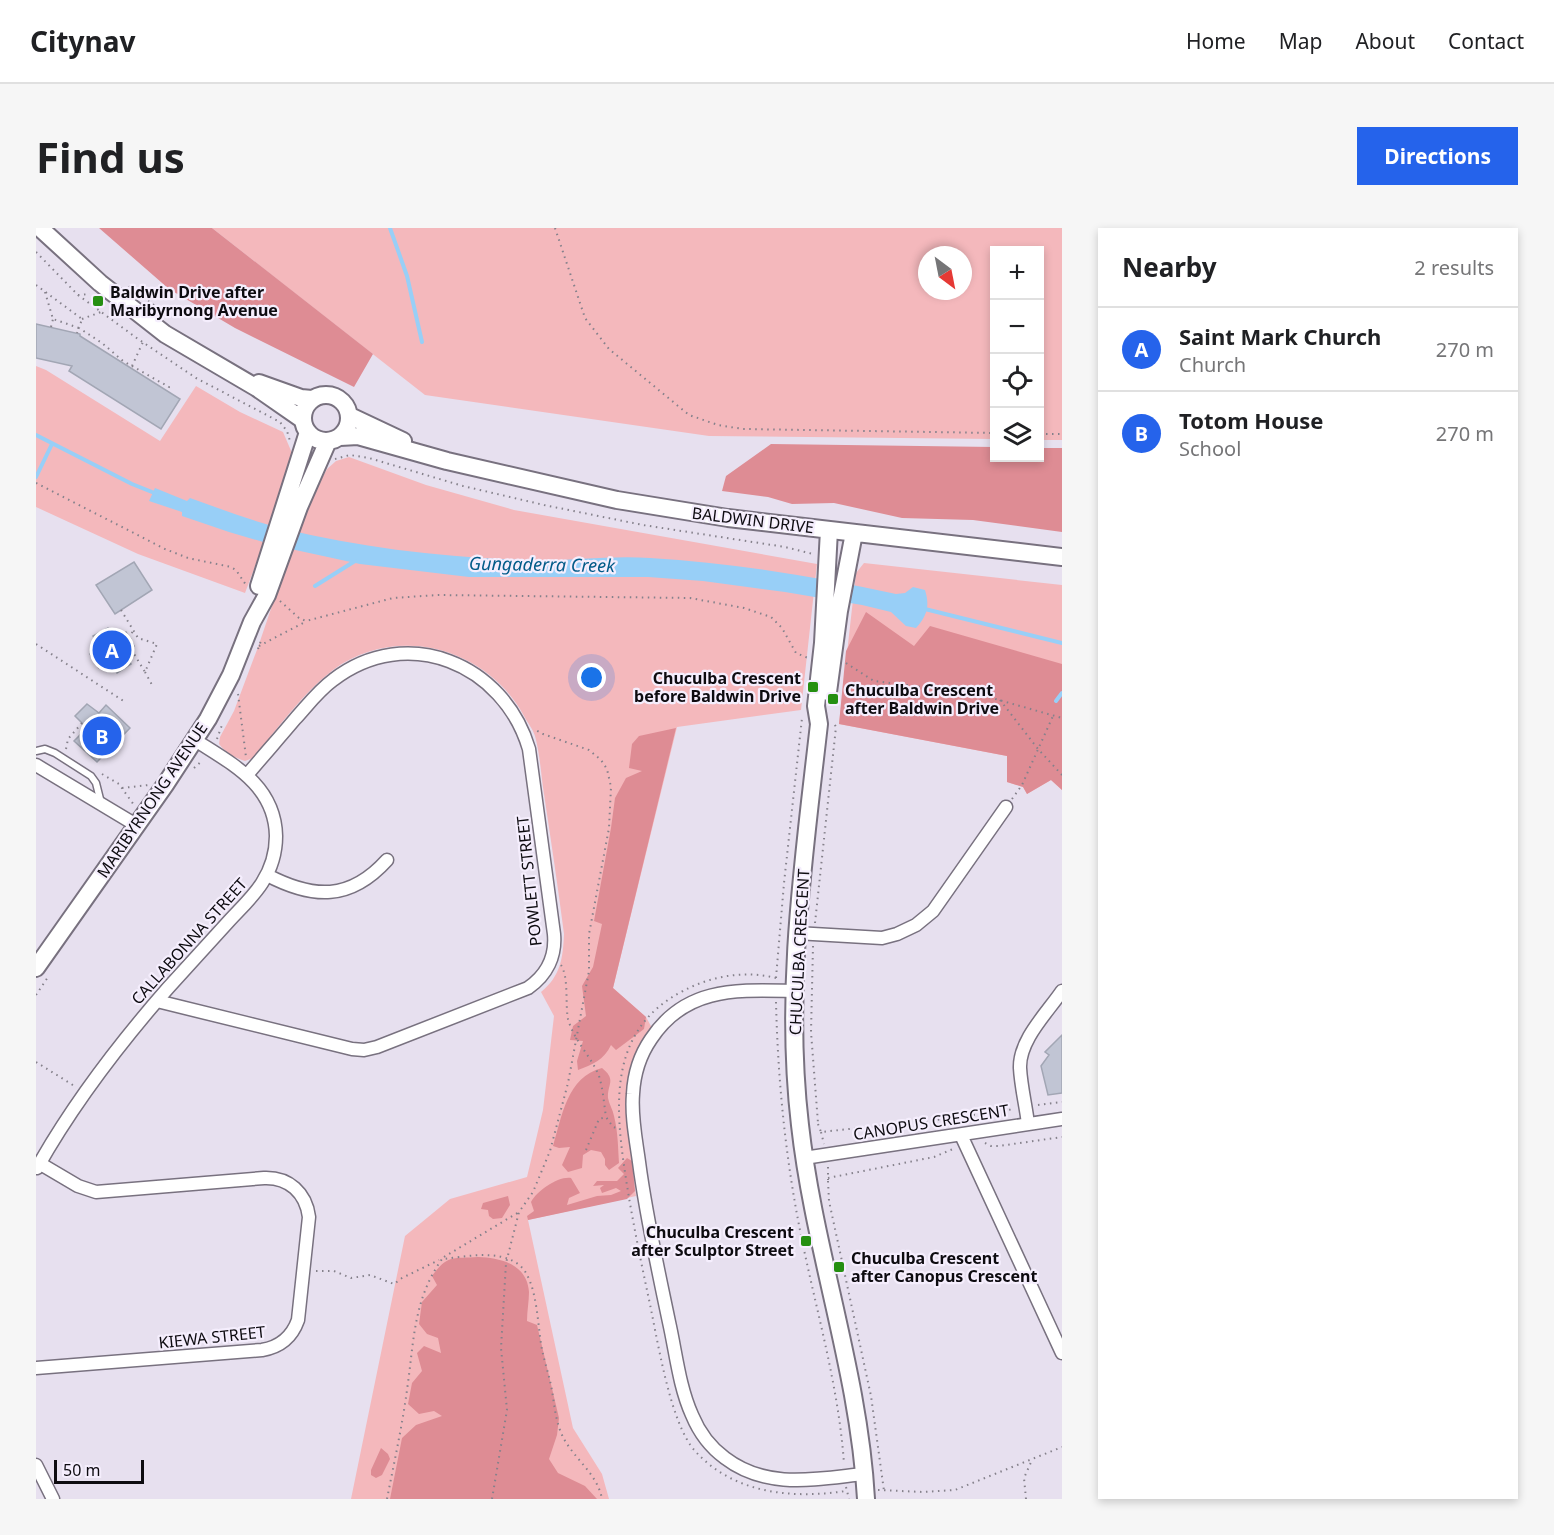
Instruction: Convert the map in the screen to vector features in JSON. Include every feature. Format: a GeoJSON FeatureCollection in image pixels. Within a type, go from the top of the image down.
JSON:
{"type":"FeatureCollection","features":[{"type":"Feature","properties":{"kind":"street"},"geometry":{"type":"LineString","coordinates":[[40,228],[100,283],[165,334],[228,370],[305,426],[321,441],[334,439],[349,424],[348,408],[339,398],[327,394],[312,399],[301,398],[228,370]]}},
{"type":"Feature","properties":{"kind":"street"},"geometry":{"type":"LineString","coordinates":[[305,426],[304,412],[312,399]]}},
{"type":"Feature","properties":{"kind":"street","name":"BALDWIN DRIVE"},"geometry":{"type":"LineString","coordinates":[[350,416],[447,461]]}},
{"type":"Feature","properties":{"kind":"street","name":"MARIBYRNONG AVENUE"},"geometry":{"type":"LineString","coordinates":[[36,968],[195,740],[231,675],[252,622],[292,505],[305,426]]}},
{"type":"Feature","properties":{"kind":"street","name":"BALDWIN DRIVE"},"geometry":{"type":"LineString","coordinates":[[334,439],[358,436],[447,461],[617,500],[728,518],[1062,557]]}},
{"type":"Feature","properties":{"kind":"street","name":"MARIBYRNONG AVENUE"},"geometry":{"type":"LineString","coordinates":[[292,505],[334,439]]}},
{"type":"Feature","properties":{"kind":"street","name":"CHUCULBA CRESCENT"},"geometry":{"type":"LineString","coordinates":[[829,530],[820,561],[832,610]]}},
{"type":"Feature","properties":{"kind":"street","name":"CHUCULBA CRESCENT"},"geometry":{"type":"LineString","coordinates":[[854,533],[847,571],[832,610],[826,722],[796,933],[791,1126],[804,1158],[855,1404],[866,1495]]}},
{"type":"Feature","properties":{"kind":"street","name":"POWLETT STREET"},"geometry":{"type":"LineString","coordinates":[[157,1000],[364,1050],[520,991],[534,983],[549,965],[555,942],[532,762],[520,724],[499,693],[468,669],[432,656],[393,655],[368,661],[333,679],[314,697],[249,773]]}},
{"type":"Feature","properties":{"kind":"street","name":"CALLABONNA STREET"},"geometry":{"type":"LineString","coordinates":[[38,1166],[94,1079],[157,1000],[254,893],[267,875],[275,846],[273,817],[266,798],[249,773],[195,740]]}},
{"type":"Feature","properties":{"kind":"street"},"geometry":{"type":"LineString","coordinates":[[36,765],[136,825]]}},
{"type":"Feature","properties":{"kind":"street"},"geometry":{"type":"LineString","coordinates":[[796,933],[882,938],[916,925],[933,911],[1006,807]]}},
{"type":"Feature","properties":{"kind":"street"},"geometry":{"type":"LineString","coordinates":[[267,875],[302,891],[334,892],[363,881],[387,860]]}},
{"type":"Feature","properties":{"kind":"street"},"geometry":{"type":"LineString","coordinates":[[794,991],[720,992],[697,1000],[676,1012],[651,1039],[639,1061],[632,1097],[642,1183],[657,1267],[688,1406],[699,1428],[714,1448],[733,1463],[766,1478],[797,1481],[864,1474]]}},
{"type":"Feature","properties":{"kind":"street"},"geometry":{"type":"LineString","coordinates":[[1028,1124],[1020,1068],[1023,1052],[1030,1037],[1062,991]]}},
{"type":"Feature","properties":{"kind":"street","name":"CANOPUS CRESCENT"},"geometry":{"type":"LineString","coordinates":[[804,1158],[963,1140],[1028,1124],[1062,1119]]}},
{"type":"Feature","properties":{"kind":"street"},"geometry":{"type":"LineString","coordinates":[[963,1140],[1062,1353]]}},
{"type":"Feature","properties":{"kind":"street","name":"KIEWA STREET"},"geometry":{"type":"LineString","coordinates":[[36,1368],[269,1349],[287,1339],[296,1327],[300,1313],[309,1223],[308,1210],[300,1192],[284,1181],[264,1178],[96,1192],[84,1189],[38,1166]]}},
{"type":"Feature","properties":{"kind":"street"},"geometry":{"type":"LineString","coordinates":[[36,1465],[53,1499]]}},
{"type":"Feature","properties":{"kind":"lane"},"geometry":{"type":"LineString","coordinates":[[36,751],[45,749],[55,753],[91,776],[96,783],[102,804]]}},
{"type":"Feature","properties":{"kind":"path"},"geometry":{"type":"LineString","coordinates":[[555,228],[585,318],[591,327],[609,349],[689,415],[718,425],[743,429],[990,433]]}},
{"type":"Feature","properties":{"kind":"path"},"geometry":{"type":"LineString","coordinates":[[36,252],[78,295],[143,342],[196,378],[280,422],[289,436],[289,450],[300,454]]}},
{"type":"Feature","properties":{"kind":"path"},"geometry":{"type":"LineString","coordinates":[[36,285],[82,319]]}},
{"type":"Feature","properties":{"kind":"path"},"geometry":{"type":"LineString","coordinates":[[129,286],[163,312],[161,316]]}},
{"type":"Feature","properties":{"kind":"path"},"geometry":{"type":"LineString","coordinates":[[45,292],[53,319],[51,327]]}},
{"type":"Feature","properties":{"kind":"path"},"geometry":{"type":"LineString","coordinates":[[78,295],[90,294],[96,300],[91,305]]}},
{"type":"Feature","properties":{"kind":"path"},"geometry":{"type":"LineString","coordinates":[[82,319],[100,312]]}},
{"type":"Feature","properties":{"kind":"path"},"geometry":{"type":"LineString","coordinates":[[53,319],[79,328],[102,343],[122,362],[169,387],[167,392]]}},
{"type":"Feature","properties":{"kind":"path"},"geometry":{"type":"LineString","coordinates":[[77,333],[82,319]]}},
{"type":"Feature","properties":{"kind":"path"},"geometry":{"type":"LineString","coordinates":[[132,366],[143,342]]}},
{"type":"Feature","properties":{"kind":"path"},"geometry":{"type":"LineString","coordinates":[[99,348],[102,343]]}},
{"type":"Feature","properties":{"kind":"path"},"geometry":{"type":"LineString","coordinates":[[1044,434],[1062,434]]}},
{"type":"Feature","properties":{"kind":"path"},"geometry":{"type":"LineString","coordinates":[[320,462],[328,465],[335,459],[350,455],[369,458],[463,486],[544,505],[644,525],[806,551],[820,561]]}},
{"type":"Feature","properties":{"kind":"path"},"geometry":{"type":"LineString","coordinates":[[36,483],[165,549],[188,558],[231,567],[247,585],[262,594],[278,599],[299,618],[306,621]]}},
{"type":"Feature","properties":{"kind":"path"},"geometry":{"type":"LineString","coordinates":[[259,646],[306,621],[393,598],[438,595],[700,598],[771,617],[782,628],[796,653],[803,657],[846,663],[874,681],[968,692],[1062,718]]}},
{"type":"Feature","properties":{"kind":"path"},"geometry":{"type":"LineString","coordinates":[[121,610],[138,638],[157,644],[145,672]]}},
{"type":"Feature","properties":{"kind":"path"},"geometry":{"type":"LineString","coordinates":[[130,639],[134,630]]}},
{"type":"Feature","properties":{"kind":"path"},"geometry":{"type":"LineString","coordinates":[[36,644],[125,702]]}},
{"type":"Feature","properties":{"kind":"path"},"geometry":{"type":"LineString","coordinates":[[131,649],[152,685]]}},
{"type":"Feature","properties":{"kind":"path"},"geometry":{"type":"LineString","coordinates":[[238,694],[249,773]]}},
{"type":"Feature","properties":{"kind":"path"},"geometry":{"type":"LineString","coordinates":[[1000,700],[1038,749],[1062,775]]}},
{"type":"Feature","properties":{"kind":"path"},"geometry":{"type":"LineString","coordinates":[[1006,807],[1018,793],[1053,716]]}},
{"type":"Feature","properties":{"kind":"path"},"geometry":{"type":"LineString","coordinates":[[826,722],[836,727],[814,934],[811,1032],[817,1119],[821,1132],[944,1119],[1062,1102]]}},
{"type":"Feature","properties":{"kind":"path"},"geometry":{"type":"LineString","coordinates":[[65,752],[68,739],[82,723]]}},
{"type":"Feature","properties":{"kind":"path"},"geometry":{"type":"LineString","coordinates":[[492,1499],[507,1410],[501,1348],[507,1259],[519,1212],[533,1192],[550,1150],[568,1083],[589,971],[589,934],[609,828],[611,787],[607,769],[601,760],[589,750],[520,724]]}},
{"type":"Feature","properties":{"kind":"path"},"geometry":{"type":"LineString","coordinates":[[122,788],[149,785],[145,791]]}},
{"type":"Feature","properties":{"kind":"path"},"geometry":{"type":"LineString","coordinates":[[555,968],[558,960],[565,972],[565,997],[569,1020],[577,1042],[591,1060],[599,1077],[606,1117],[613,1127],[620,1129],[635,1127]]}},
{"type":"Feature","properties":{"kind":"path"},"geometry":{"type":"LineString","coordinates":[[776,978],[738,975],[708,980],[666,1000],[652,1013],[640,1028],[624,1060],[618,1091],[620,1129],[634,1227],[672,1406],[694,1450],[723,1474],[743,1485],[762,1491],[780,1495],[846,1491]]}},
{"type":"Feature","properties":{"kind":"path"},"geometry":{"type":"LineString","coordinates":[[36,1062],[79,1089]]}},
{"type":"Feature","properties":{"kind":"path"},"geometry":{"type":"LineString","coordinates":[[586,1150],[599,1119],[606,1117]]}},
{"type":"Feature","properties":{"kind":"path"},"geometry":{"type":"LineString","coordinates":[[884,1491],[872,1405],[830,1201],[828,1180],[934,1157],[963,1140],[999,1146],[1062,1137]]}},
{"type":"Feature","properties":{"kind":"path"},"geometry":{"type":"LineString","coordinates":[[304,1271],[334,1271],[351,1278],[370,1275],[394,1284],[442,1259],[519,1212]]}},
{"type":"Feature","properties":{"kind":"path"},"geometry":{"type":"LineString","coordinates":[[387,1499],[407,1391],[420,1300],[432,1272],[442,1259],[485,1255],[507,1259],[518,1264],[529,1278],[543,1354],[551,1382],[555,1415],[561,1433],[594,1478],[603,1499]]}},
{"type":"Feature","properties":{"kind":"path"},"geometry":{"type":"LineString","coordinates":[[866,1495],[884,1491],[955,1490],[1062,1447]]}},
{"type":"Feature","properties":{"kind":"path"},"geometry":{"type":"LineString","coordinates":[[1026,1499],[1024,1478],[1032,1460]]}},
{"type":"Feature","properties":{"kind":"shaded area"},"geometry":{"type":"Polygon","coordinates":[[[99,228],[212,228],[373,354],[354,387],[235,328],[169,289],[99,228]]]}},
{"type":"Feature","properties":{"kind":"shaded area"},"geometry":{"type":"Polygon","coordinates":[[[212,228],[1062,228],[1062,440],[1044,440],[1044,246],[990,246],[990,439],[709,436],[425,395],[212,228]]]}},
{"type":"Feature","properties":{"kind":"shaded area"},"geometry":{"type":"Polygon","coordinates":[[[36,366],[160,441],[196,386],[240,412],[283,432],[292,453],[280,500],[245,593],[138,554],[36,507],[36,366]]]}},
{"type":"Feature","properties":{"kind":"shaded area"},"geometry":{"type":"Polygon","coordinates":[[[771,444],[990,447],[990,462],[1044,462],[1044,448],[1062,448],[1062,532],[973,520],[902,518],[834,503],[792,504],[768,497],[722,491],[726,476],[771,444]]]}},
{"type":"Feature","properties":{"kind":"shaded area"},"geometry":{"type":"Polygon","coordinates":[[[349,457],[426,485],[514,510],[817,564],[801,710],[677,727],[613,988],[646,1017],[652,1028],[634,1060],[627,1091],[636,1196],[528,1220],[573,1428],[602,1474],[609,1499],[351,1499],[405,1236],[450,1199],[527,1177],[543,1110],[554,1016],[541,992],[548,986],[560,966],[564,934],[534,733],[508,693],[488,674],[464,659],[439,650],[412,646],[385,648],[358,656],[322,679],[253,758],[245,761],[228,753],[219,744],[258,647],[305,509],[327,469],[336,461],[349,457]]]}},
{"type":"Feature","properties":{"kind":"shaded area"},"geometry":{"type":"Polygon","coordinates":[[[864,563],[1062,585],[1062,790],[1051,780],[1027,794],[1023,787],[1007,782],[1007,756],[839,724],[856,573],[864,563]]]}},
{"type":"Feature","properties":{"kind":"shaded area"},"geometry":{"type":"Polygon","coordinates":[[[866,612],[914,646],[930,626],[1062,664],[1062,790],[1051,780],[1027,794],[1023,787],[1007,782],[1007,756],[839,724],[846,651],[866,612]]]}},
{"type":"Feature","properties":{"kind":"shaded area"},"geometry":{"type":"Polygon","coordinates":[[[676,728],[613,988],[646,1017],[644,1029],[616,1050],[611,1045],[601,1058],[578,1070],[577,1061],[583,1041],[570,1040],[573,1026],[586,1016],[582,986],[593,967],[602,924],[594,921],[615,798],[626,778],[642,771],[629,768],[632,744],[639,736],[676,728]]]}},
{"type":"Feature","properties":{"kind":"shaded area"},"geometry":{"type":"Polygon","coordinates":[[[602,1068],[610,1079],[608,1098],[616,1128],[619,1163],[609,1170],[601,1152],[591,1150],[583,1155],[582,1168],[568,1172],[562,1165],[570,1147],[553,1146],[563,1111],[573,1089],[581,1080],[602,1068]]]}},
{"type":"Feature","properties":{"kind":"shaded area"},"geometry":{"type":"Polygon","coordinates":[[[627,1158],[632,1161],[635,1191],[627,1199],[528,1220],[527,1216],[534,1211],[531,1202],[534,1198],[548,1185],[560,1179],[571,1178],[580,1193],[569,1198],[567,1205],[621,1191],[616,1188],[602,1193],[600,1188],[604,1185],[593,1186],[597,1181],[617,1181],[624,1174],[618,1168],[627,1158]]]}},
{"type":"Feature","properties":{"kind":"shaded area"},"geometry":{"type":"Polygon","coordinates":[[[508,1196],[510,1205],[502,1218],[493,1219],[489,1216],[488,1210],[481,1209],[483,1203],[508,1196]]]}},
{"type":"Feature","properties":{"kind":"shaded area"},"geometry":{"type":"Polygon","coordinates":[[[478,1257],[511,1264],[518,1269],[527,1282],[529,1292],[527,1321],[537,1325],[559,1418],[557,1435],[549,1459],[558,1473],[585,1486],[597,1499],[390,1499],[402,1438],[416,1425],[442,1416],[434,1411],[419,1414],[408,1404],[412,1383],[422,1371],[417,1353],[424,1346],[441,1353],[438,1338],[427,1334],[419,1324],[422,1302],[437,1285],[432,1276],[442,1264],[457,1258],[478,1257]]]}},
{"type":"Feature","properties":{"kind":"shaded area"},"geometry":{"type":"Polygon","coordinates":[[[381,1448],[390,1459],[382,1475],[376,1478],[371,1475],[371,1470],[381,1448]]]}},
{"type":"Feature","properties":{"kind":"water","name":"Gungaderra Creek"},"geometry":{"type":"Polygon","coordinates":[[[155,488],[187,501],[190,498],[272,526],[313,536],[373,546],[493,559],[634,557],[712,563],[835,581],[896,594],[905,593],[913,587],[925,590],[927,606],[923,619],[916,628],[906,626],[891,612],[862,605],[703,581],[648,577],[469,577],[360,564],[277,546],[182,516],[182,512],[149,501],[155,488]]]}},
{"type":"Feature","properties":{"kind":"building"},"geometry":{"type":"Polygon","coordinates":[[[36,324],[80,334],[180,399],[161,429],[69,371],[72,366],[36,358],[36,324]]]}},
{"type":"Feature","properties":{"kind":"building"},"geometry":{"type":"Polygon","coordinates":[[[134,562],[152,590],[115,614],[96,585],[134,562]]]}},
{"type":"Feature","properties":{"kind":"building"},"geometry":{"type":"Polygon","coordinates":[[[108,628],[114,639],[126,632],[134,646],[124,652],[131,664],[117,673],[110,661],[99,668],[90,654],[100,648],[93,636],[108,628]]]}},
{"type":"Feature","properties":{"kind":"building"},"geometry":{"type":"Polygon","coordinates":[[[87,704],[99,713],[106,705],[130,728],[97,762],[74,741],[87,728],[75,716],[87,704]]]}},
{"type":"Feature","properties":{"kind":"building"},"geometry":{"type":"Polygon","coordinates":[[[1062,1035],[1062,1093],[1048,1095],[1041,1066],[1049,1055],[1045,1052],[1062,1035]]]}},
{"type":"Feature","properties":{"kind":"waterway"},"geometry":{"type":"LineString","coordinates":[[390,228],[407,276],[422,342]]}},
{"type":"Feature","properties":{"kind":"waterway","name":"Gungaderra Creek"},"geometry":{"type":"LineString","coordinates":[[36,435],[132,484],[157,494]]}},
{"type":"Feature","properties":{"kind":"waterway"},"geometry":{"type":"LineString","coordinates":[[36,477],[52,444]]}},
{"type":"Feature","properties":{"kind":"waterway"},"geometry":{"type":"LineString","coordinates":[[315,586],[355,561]]}},
{"type":"Feature","properties":{"kind":"waterway","name":"Gungaderra Creek"},"geometry":{"type":"LineString","coordinates":[[925,609],[1062,643]]}},
{"type":"Feature","properties":{"kind":"waterway"},"geometry":{"type":"LineString","coordinates":[[1056,701],[1062,693]]}},
{"type":"Feature","properties":{"kind":"place","name":"Baldwin Drive after Maribyrnong Avenue"},"geometry":{"type":"Point","coordinates":[98,301]}},
{"type":"Feature","properties":{"kind":"place","name":"Saint Mark Church"},"geometry":{"type":"Point","coordinates":[112,650]}},
{"type":"Feature","properties":{"kind":"place","name":"Chuculba Crescent before Baldwin Drive"},"geometry":{"type":"Point","coordinates":[813,687]}},
{"type":"Feature","properties":{"kind":"place","name":"Chuculba Crescent after Baldwin Drive"},"geometry":{"type":"Point","coordinates":[833,699]}},
{"type":"Feature","properties":{"kind":"place","name":"Totom House"},"geometry":{"type":"Point","coordinates":[102,736]}},
{"type":"Feature","properties":{"kind":"place","name":"Chuculba Crescent after Sculptor Street"},"geometry":{"type":"Point","coordinates":[806,1241]}},
{"type":"Feature","properties":{"kind":"place","name":"Chuculba Crescent after Canopus Crescent"},"geometry":{"type":"Point","coordinates":[839,1267]}}]}
